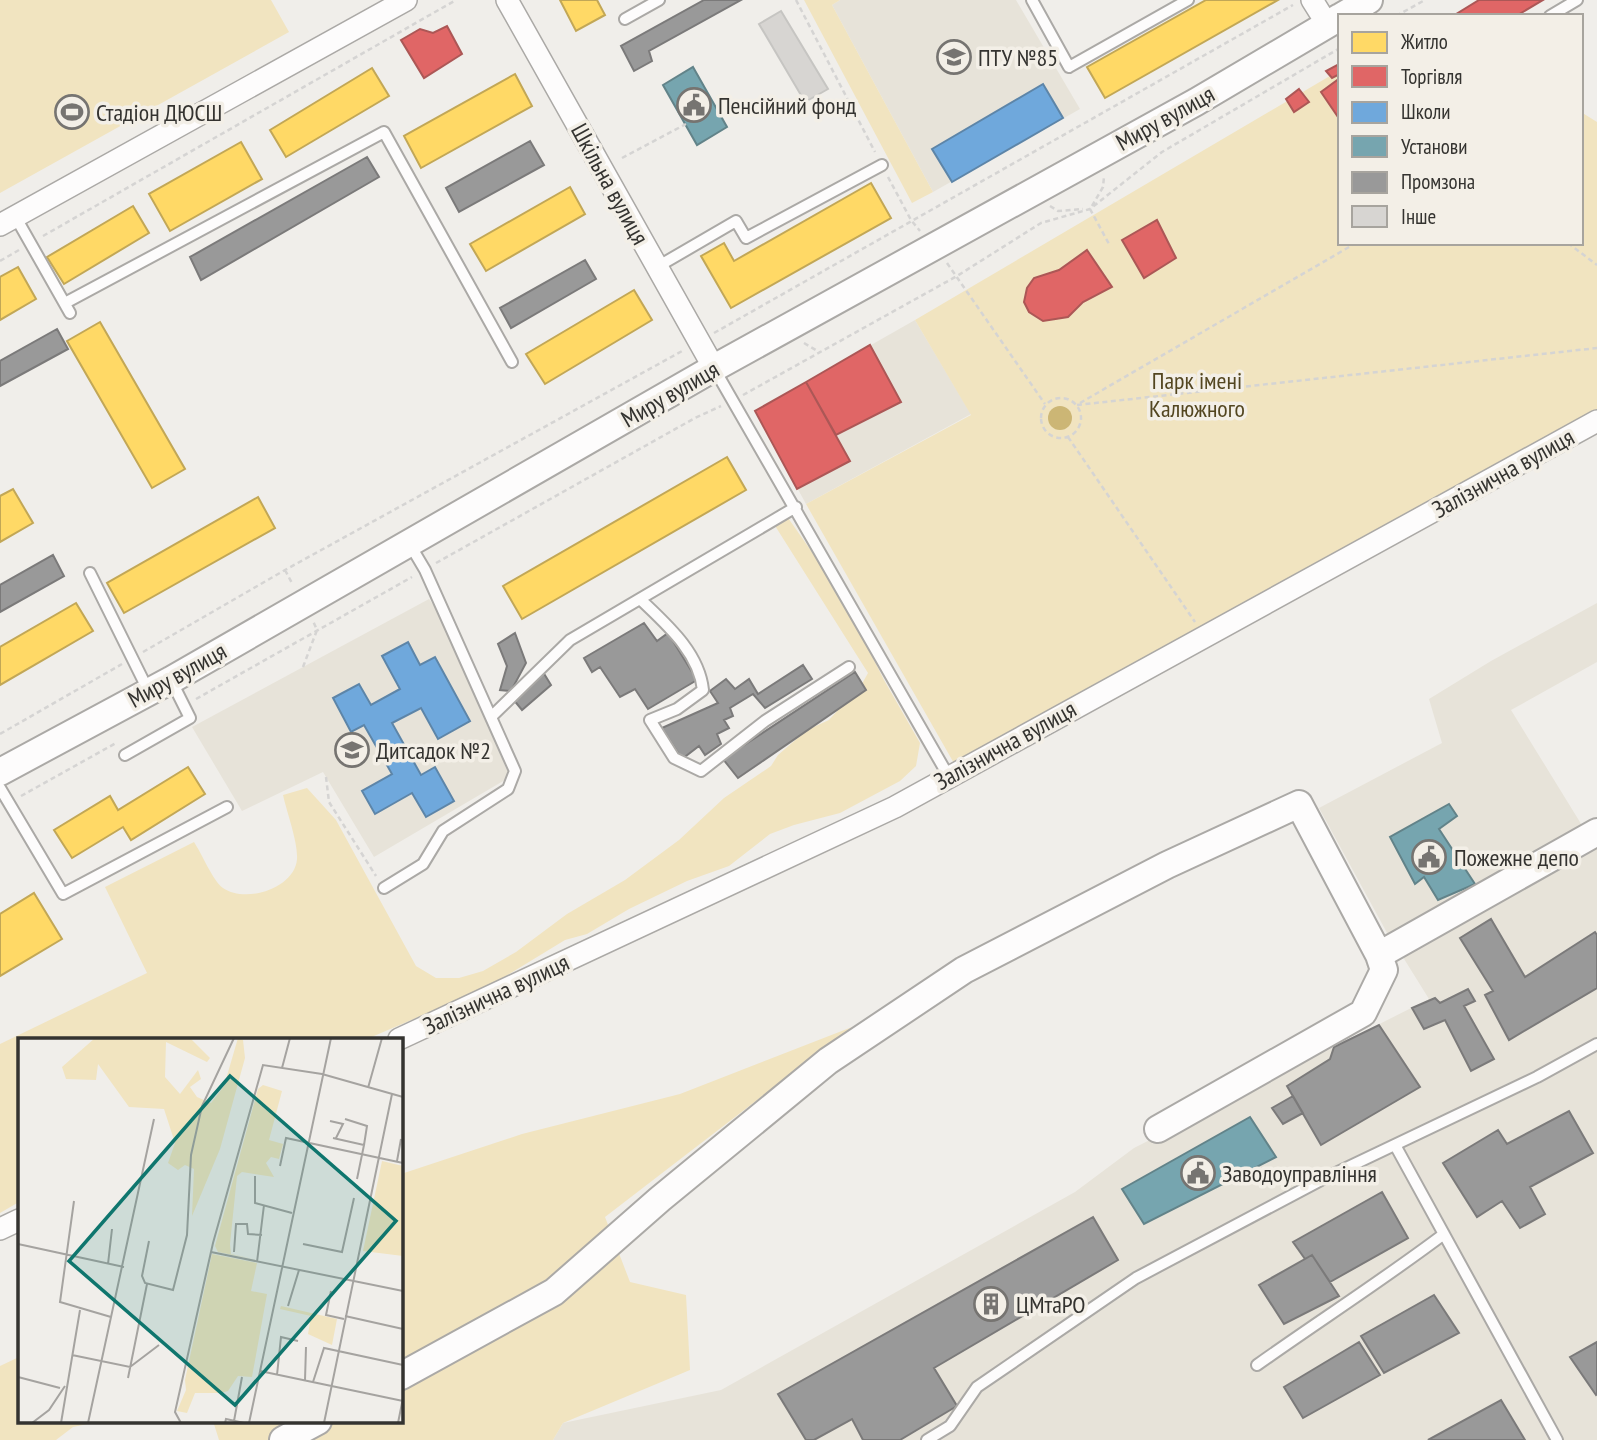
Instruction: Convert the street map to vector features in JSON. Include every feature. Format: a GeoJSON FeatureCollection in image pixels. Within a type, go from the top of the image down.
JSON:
{"type":"FeatureCollection","features":[{"type":"Feature","properties":{"kind":"street"},"geometry":{"type":"LineString","coordinates":[[8,220],[406,0]]}},
{"type":"Feature","properties":{"kind":"street","name":"Шкільна вулиця"},"geometry":{"type":"LineString","coordinates":[[507,0],[714,369]]}},
{"type":"Feature","properties":{"kind":"street","name":"Миру вулиця"},"geometry":{"type":"LineString","coordinates":[[1345,14],[1369,0]]}},
{"type":"Feature","properties":{"kind":"street"},"geometry":{"type":"LineString","coordinates":[[1306,1],[1336,19]]}},
{"type":"Feature","properties":{"kind":"street","name":"Миру вулиця"},"geometry":{"type":"LineString","coordinates":[[0,772],[160,686],[714,369],[1184,109],[1336,19]]}},
{"type":"Feature","properties":{"kind":"street","name":"Залізнична вулиця"},"geometry":{"type":"LineString","coordinates":[[401,1038],[895,807],[1597,421]]}},
{"type":"Feature","properties":{"kind":"street"},"geometry":{"type":"LineString","coordinates":[[402,1375],[554,1292],[660,1199],[828,1061],[964,970],[1167,865],[1299,804],[1379,955],[1384,970],[1363,1013],[1158,1129]]}},
{"type":"Feature","properties":{"kind":"street"},"geometry":{"type":"LineString","coordinates":[[1379,955],[1597,832]]}},
{"type":"Feature","properties":{"kind":"street"},"geometry":{"type":"LineString","coordinates":[[0,1229],[18,1220]]}},
{"type":"Feature","properties":{"kind":"street"},"geometry":{"type":"LineString","coordinates":[[283,1440],[316,1422]]}},
{"type":"Feature","properties":{"kind":"lane"},"geometry":{"type":"LineString","coordinates":[[625,19],[659,0]]}},
{"type":"Feature","properties":{"kind":"lane"},"geometry":{"type":"LineString","coordinates":[[1032,0],[1069,67],[1188,0]]}},
{"type":"Feature","properties":{"kind":"lane"},"geometry":{"type":"LineString","coordinates":[[1553,14],[1577,0]]}},
{"type":"Feature","properties":{"kind":"lane"},"geometry":{"type":"LineString","coordinates":[[8,220],[31,243],[68,308],[384,132],[512,362]]}},
{"type":"Feature","properties":{"kind":"lane"},"geometry":{"type":"LineString","coordinates":[[657,267],[736,221],[746,238],[882,165]]}},
{"type":"Feature","properties":{"kind":"lane"},"geometry":{"type":"LineString","coordinates":[[714,369],[950,776]]}},
{"type":"Feature","properties":{"kind":"lane"},"geometry":{"type":"LineString","coordinates":[[491,718],[570,640],[796,507]]}},
{"type":"Feature","properties":{"kind":"lane"},"geometry":{"type":"LineString","coordinates":[[384,888],[423,864],[443,831],[508,789],[515,771],[425,570],[409,543]]}},
{"type":"Feature","properties":{"kind":"lane"},"geometry":{"type":"LineString","coordinates":[[90,573],[131,659],[183,706],[190,718],[125,755]]}},
{"type":"Feature","properties":{"kind":"lane"},"geometry":{"type":"LineString","coordinates":[[640,599],[676,634],[702,673],[703,690],[677,709],[650,720],[674,758],[701,771],[765,721],[849,667]]}},
{"type":"Feature","properties":{"kind":"lane"},"geometry":{"type":"LineString","coordinates":[[0,788],[63,894],[227,807]]}},
{"type":"Feature","properties":{"kind":"lane"},"geometry":{"type":"LineString","coordinates":[[927,1440],[950,1426],[977,1387],[1136,1278],[1321,1180],[1538,1077],[1597,1044]]}},
{"type":"Feature","properties":{"kind":"lane"},"geometry":{"type":"LineString","coordinates":[[1395,1145],[1557,1440]]}},
{"type":"Feature","properties":{"kind":"lane"},"geometry":{"type":"LineString","coordinates":[[1257,1365],[1444,1234]]}},
{"type":"Feature","properties":{"kind":"path"},"geometry":{"type":"LineString","coordinates":[[0,261],[456,0]]}},
{"type":"Feature","properties":{"kind":"path"},"geometry":{"type":"LineString","coordinates":[[796,0],[911,220]]}},
{"type":"Feature","properties":{"kind":"path"},"geometry":{"type":"LineString","coordinates":[[1400,14],[1425,0]]}},
{"type":"Feature","properties":{"kind":"path"},"geometry":{"type":"LineString","coordinates":[[0,734],[333,544],[1306,1]]}},
{"type":"Feature","properties":{"kind":"path"},"geometry":{"type":"LineString","coordinates":[[183,706],[695,418],[732,401],[957,276],[1041,223],[1090,209],[1162,152],[1338,48]]}},
{"type":"Feature","properties":{"kind":"path"},"geometry":{"type":"LineString","coordinates":[[622,158],[685,124]]}},
{"type":"Feature","properties":{"kind":"path"},"geometry":{"type":"LineString","coordinates":[[1030,194],[1058,211],[1090,209]]}},
{"type":"Feature","properties":{"kind":"path"},"geometry":{"type":"LineString","coordinates":[[1090,209],[1110,244]]}},
{"type":"Feature","properties":{"kind":"path"},"geometry":{"type":"LineString","coordinates":[[1077,405],[1353,245]]}},
{"type":"Feature","properties":{"kind":"path"},"geometry":{"type":"LineString","coordinates":[[1571,245],[1597,265]]}},
{"type":"Feature","properties":{"kind":"path"},"geometry":{"type":"LineString","coordinates":[[957,276],[1045,404]]}},
{"type":"Feature","properties":{"kind":"path"},"geometry":{"type":"LineString","coordinates":[[1077,405],[1597,348]]}},
{"type":"Feature","properties":{"kind":"path"},"geometry":{"type":"LineString","coordinates":[[1061,397],[1072,400],[1080,410],[1081,422],[1076,432],[1058,438],[1043,428],[1040,416],[1045,404],[1051,399],[1061,397]]}},
{"type":"Feature","properties":{"kind":"path"},"geometry":{"type":"LineString","coordinates":[[1068,436],[1205,636]]}},
{"type":"Feature","properties":{"kind":"path"},"geometry":{"type":"LineString","coordinates":[[303,667],[317,630]]}},
{"type":"Feature","properties":{"kind":"path"},"geometry":{"type":"LineString","coordinates":[[10,802],[125,738]]}},
{"type":"Feature","properties":{"kind":"path"},"geometry":{"type":"LineString","coordinates":[[326,777],[329,802],[384,888]]}},
{"type":"Feature","properties":{"kind":"shaded area","name":"ПТУ №85"},"geometry":{"type":"Polygon","coordinates":[[[840,0],[1016,0],[1080,109],[933,192],[832,5],[840,0]]]}},
{"type":"Feature","properties":{"kind":"shaded area"},"geometry":{"type":"Polygon","coordinates":[[[915,320],[971,414],[806,504],[755,411],[915,320]]]}},
{"type":"Feature","properties":{"kind":"shaded area"},"geometry":{"type":"Polygon","coordinates":[[[1060,406],[1068,410],[1072,418],[1068,426],[1060,430],[1052,426],[1048,418],[1052,410],[1060,406]]]}},
{"type":"Feature","properties":{"kind":"shaded area","name":"Дитсадок №2"},"geometry":{"type":"Polygon","coordinates":[[[429,599],[437,610],[510,777],[374,857],[323,772],[242,811],[192,727],[429,599]]]}},
{"type":"Feature","properties":{"kind":"shaded area"},"geometry":{"type":"Polygon","coordinates":[[[1597,603],[1597,662],[1511,710],[1583,827],[1392,942],[1319,808],[1442,743],[1429,699],[1491,661],[1597,603]]]}},
{"type":"Feature","properties":{"kind":"shaded area"},"geometry":{"type":"Polygon","coordinates":[[[1597,846],[1597,1440],[553,1440],[563,1423],[721,1390],[1075,1192],[1134,1148],[1429,999],[1401,954],[1597,846]]]}},
{"type":"Feature","properties":{"kind":"green space","name":"Стадіон ДЮСШ"},"geometry":{"type":"Polygon","coordinates":[[[0,0],[271,0],[289,32],[0,193],[0,0]]]}},
{"type":"Feature","properties":{"kind":"green space"},"geometry":{"type":"Polygon","coordinates":[[[804,0],[840,0],[832,5],[933,192],[912,203],[804,0]]]}},
{"type":"Feature","properties":{"kind":"green space","name":"Парк імені Калюжного"},"geometry":{"type":"Polygon","coordinates":[[[1338,71],[1338,245],[1583,245],[1583,113],[1597,122],[1597,410],[955,765],[806,504],[971,415],[915,320],[1338,71]]]}},
{"type":"Feature","properties":{"kind":"green space"},"geometry":{"type":"Polygon","coordinates":[[[786,515],[840,592],[884,680],[920,743],[916,766],[900,781],[840,813],[770,834],[729,866],[687,881],[629,909],[587,934],[565,940],[486,988],[369,1038],[18,1038],[18,1203],[0,1213],[0,1044],[147,973],[105,887],[194,842],[223,888],[233,893],[256,894],[279,885],[288,878],[297,859],[283,795],[307,788],[336,820],[416,966],[436,978],[459,978],[483,971],[516,952],[567,914],[625,880],[679,840],[724,798],[771,766],[778,755],[807,730],[829,720],[868,673],[772,521],[786,515]]]}},
{"type":"Feature","properties":{"kind":"green space"},"geometry":{"type":"Polygon","coordinates":[[[852,1027],[605,1217],[630,1282],[686,1295],[690,1370],[563,1423],[553,1440],[219,1440],[213,1422],[402,1422],[402,1174],[522,1134],[680,1094],[852,1027]]]}},
{"type":"Feature","properties":{"kind":"green space"},"geometry":{"type":"Polygon","coordinates":[[[18,1357],[18,1422],[97,1422],[73,1427],[56,1440],[0,1440],[0,1366],[18,1357]]]}},
{"type":"Feature","properties":{"kind":"building: Житло"},"geometry":{"type":"Polygon","coordinates":[[[560,0],[597,0],[605,15],[576,31],[560,0]]]}},
{"type":"Feature","properties":{"kind":"building: Житло"},"geometry":{"type":"Polygon","coordinates":[[[1206,0],[1278,0],[1105,98],[1087,67],[1206,0]]]}},
{"type":"Feature","properties":{"kind":"building: Житло"},"geometry":{"type":"Polygon","coordinates":[[[372,68],[389,96],[286,157],[270,130],[372,68]]]}},
{"type":"Feature","properties":{"kind":"building: Житло"},"geometry":{"type":"Polygon","coordinates":[[[515,74],[532,106],[421,168],[404,136],[515,74]]]}},
{"type":"Feature","properties":{"kind":"building: Житло"},"geometry":{"type":"Polygon","coordinates":[[[241,142],[262,179],[170,231],[149,194],[241,142]]]}},
{"type":"Feature","properties":{"kind":"building: Житло"},"geometry":{"type":"Polygon","coordinates":[[[871,183],[891,218],[731,308],[701,256],[724,243],[734,261],[871,183]]]}},
{"type":"Feature","properties":{"kind":"building: Житло"},"geometry":{"type":"Polygon","coordinates":[[[570,187],[585,214],[486,271],[470,244],[570,187]]]}},
{"type":"Feature","properties":{"kind":"building: Житло"},"geometry":{"type":"Polygon","coordinates":[[[133,206],[149,233],[64,284],[47,257],[133,206]]]}},
{"type":"Feature","properties":{"kind":"building: Житло"},"geometry":{"type":"Polygon","coordinates":[[[18,267],[36,299],[0,320],[0,277],[18,267]]]}},
{"type":"Feature","properties":{"kind":"building: Житло"},"geometry":{"type":"Polygon","coordinates":[[[634,290],[652,320],[545,384],[526,354],[634,290]]]}},
{"type":"Feature","properties":{"kind":"building: Житло"},"geometry":{"type":"Polygon","coordinates":[[[100,322],[185,469],[152,488],[67,341],[100,322]]]}},
{"type":"Feature","properties":{"kind":"building: Житло"},"geometry":{"type":"Polygon","coordinates":[[[727,457],[746,490],[522,619],[503,586],[727,457]]]}},
{"type":"Feature","properties":{"kind":"building: Житло"},"geometry":{"type":"Polygon","coordinates":[[[13,489],[33,523],[0,542],[0,496],[13,489]]]}},
{"type":"Feature","properties":{"kind":"building: Житло"},"geometry":{"type":"Polygon","coordinates":[[[258,497],[275,528],[124,613],[107,583],[258,497]]]}},
{"type":"Feature","properties":{"kind":"building: Житло"},"geometry":{"type":"Polygon","coordinates":[[[76,603],[93,631],[0,685],[0,647],[76,603]]]}},
{"type":"Feature","properties":{"kind":"building: Житло"},"geometry":{"type":"Polygon","coordinates":[[[188,767],[205,794],[131,840],[123,827],[72,858],[54,830],[110,796],[118,810],[188,767]]]}},
{"type":"Feature","properties":{"kind":"building: Житло"},"geometry":{"type":"Polygon","coordinates":[[[34,893],[62,939],[0,976],[0,914],[34,893]]]}},
{"type":"Feature","properties":{"kind":"building: Торгівля"},"geometry":{"type":"Polygon","coordinates":[[[1479,0],[1543,0],[1519,14],[1456,14],[1479,0]]]}},
{"type":"Feature","properties":{"kind":"building: Торгівля"},"geometry":{"type":"Polygon","coordinates":[[[447,26],[462,54],[424,78],[401,40],[420,29],[433,33],[447,26]]]}},
{"type":"Feature","properties":{"kind":"building: Торгівля"},"geometry":{"type":"Polygon","coordinates":[[[1338,65],[1338,75],[1332,78],[1326,71],[1338,65]]]}},
{"type":"Feature","properties":{"kind":"building: Торгівля"},"geometry":{"type":"Polygon","coordinates":[[[1338,79],[1338,117],[1321,92],[1338,79]]]}},
{"type":"Feature","properties":{"kind":"building: Торгівля"},"geometry":{"type":"Polygon","coordinates":[[[1299,89],[1309,102],[1294,112],[1286,99],[1299,89]]]}},
{"type":"Feature","properties":{"kind":"building: Торгівля"},"geometry":{"type":"Polygon","coordinates":[[[1157,220],[1176,258],[1144,278],[1122,240],[1157,220]]]}},
{"type":"Feature","properties":{"kind":"building: Торгівля"},"geometry":{"type":"Polygon","coordinates":[[[1087,250],[1112,287],[1083,302],[1068,317],[1043,321],[1029,312],[1024,302],[1027,288],[1034,278],[1059,270],[1087,250]]]}},
{"type":"Feature","properties":{"kind":"building: Торгівля"},"geometry":{"type":"Polygon","coordinates":[[[870,345],[901,402],[836,435],[806,382],[870,345]]]}},
{"type":"Feature","properties":{"kind":"building: Торгівля"},"geometry":{"type":"Polygon","coordinates":[[[806,382],[850,461],[797,489],[755,411],[806,382]]]}},
{"type":"Feature","properties":{"kind":"building: Школи"},"geometry":{"type":"Polygon","coordinates":[[[1043,84],[1063,118],[952,182],[932,149],[1043,84]]]}},
{"type":"Feature","properties":{"kind":"building: Школи"},"geometry":{"type":"Polygon","coordinates":[[[408,642],[420,665],[435,657],[470,721],[438,739],[421,708],[392,723],[421,775],[435,767],[454,801],[426,817],[412,793],[375,814],[362,791],[392,774],[364,725],[351,732],[333,698],[359,684],[371,705],[400,689],[382,656],[408,642]]]}},
{"type":"Feature","properties":{"kind":"building: Установи","name":"Пенсійний фонд"},"geometry":{"type":"Polygon","coordinates":[[[693,67],[727,127],[697,145],[663,85],[693,67]]]}},
{"type":"Feature","properties":{"kind":"building: Установи","name":"Пожежне депо"},"geometry":{"type":"Polygon","coordinates":[[[1449,804],[1457,816],[1439,829],[1475,884],[1438,900],[1424,877],[1415,884],[1390,837],[1449,804]]]}},
{"type":"Feature","properties":{"kind":"building: Установи","name":"Заводоуправління"},"geometry":{"type":"Polygon","coordinates":[[[1250,1117],[1276,1157],[1144,1224],[1122,1189],[1250,1117]]]}},
{"type":"Feature","properties":{"kind":"building: Промзона"},"geometry":{"type":"Polygon","coordinates":[[[704,0],[741,0],[649,51],[652,61],[634,71],[621,46],[704,0]]]}},
{"type":"Feature","properties":{"kind":"building: Промзона"},"geometry":{"type":"Polygon","coordinates":[[[530,141],[544,165],[459,212],[446,188],[530,141]]]}},
{"type":"Feature","properties":{"kind":"building: Промзона"},"geometry":{"type":"Polygon","coordinates":[[[367,157],[379,177],[201,280],[190,257],[367,157]]]}},
{"type":"Feature","properties":{"kind":"building: Промзона"},"geometry":{"type":"Polygon","coordinates":[[[585,260],[596,279],[511,328],[500,308],[585,260]]]}},
{"type":"Feature","properties":{"kind":"building: Промзона"},"geometry":{"type":"Polygon","coordinates":[[[57,329],[68,349],[0,386],[0,361],[57,329]]]}},
{"type":"Feature","properties":{"kind":"building: Промзона"},"geometry":{"type":"Polygon","coordinates":[[[53,555],[64,576],[0,612],[0,585],[53,555]]]}},
{"type":"Feature","properties":{"kind":"building: Промзона"},"geometry":{"type":"Polygon","coordinates":[[[644,623],[657,641],[668,633],[697,680],[648,709],[635,689],[620,697],[600,667],[592,672],[584,658],[644,623]]]}},
{"type":"Feature","properties":{"kind":"building: Промзона"},"geometry":{"type":"Polygon","coordinates":[[[515,633],[526,663],[511,691],[500,690],[507,666],[498,644],[515,633]]]}},
{"type":"Feature","properties":{"kind":"building: Промзона"},"geometry":{"type":"Polygon","coordinates":[[[803,665],[812,679],[765,708],[753,694],[730,708],[733,716],[724,720],[729,728],[717,734],[721,744],[705,755],[699,746],[682,759],[662,728],[718,703],[710,691],[726,679],[735,689],[749,679],[758,694],[803,665]]]}},
{"type":"Feature","properties":{"kind":"building: Промзона"},"geometry":{"type":"Polygon","coordinates":[[[543,672],[551,685],[522,710],[513,699],[543,672]]]}},
{"type":"Feature","properties":{"kind":"building: Промзона"},"geometry":{"type":"Polygon","coordinates":[[[855,672],[866,690],[738,778],[723,759],[855,672]]]}},
{"type":"Feature","properties":{"kind":"building: Промзона"},"geometry":{"type":"Polygon","coordinates":[[[1491,919],[1525,977],[1595,932],[1597,988],[1509,1040],[1485,995],[1493,991],[1460,938],[1491,919]]]}},
{"type":"Feature","properties":{"kind":"building: Промзона"},"geometry":{"type":"Polygon","coordinates":[[[1468,989],[1475,1001],[1464,1006],[1494,1059],[1471,1071],[1445,1020],[1424,1029],[1412,1008],[1435,998],[1440,1003],[1468,989]]]}},
{"type":"Feature","properties":{"kind":"building: Промзона"},"geometry":{"type":"Polygon","coordinates":[[[1379,1025],[1420,1087],[1321,1145],[1287,1086],[1330,1059],[1334,1047],[1379,1025]]]}},
{"type":"Feature","properties":{"kind":"building: Промзона"},"geometry":{"type":"Polygon","coordinates":[[[1293,1096],[1303,1113],[1283,1124],[1272,1108],[1293,1096]]]}},
{"type":"Feature","properties":{"kind":"building: Промзона"},"geometry":{"type":"Polygon","coordinates":[[[1569,1111],[1593,1153],[1530,1187],[1545,1214],[1520,1228],[1502,1201],[1477,1217],[1443,1163],[1498,1130],[1507,1144],[1569,1111]]]}},
{"type":"Feature","properties":{"kind":"building: Промзона"},"geometry":{"type":"Polygon","coordinates":[[[1382,1192],[1408,1238],[1330,1282],[1312,1255],[1305,1259],[1293,1242],[1382,1192]]]}},
{"type":"Feature","properties":{"kind":"building: Промзона","name":"ЦМтаРО"},"geometry":{"type":"Polygon","coordinates":[[[1093,1217],[1118,1260],[934,1368],[957,1406],[900,1440],[863,1440],[852,1419],[814,1440],[806,1440],[778,1394],[1093,1217]]]}},
{"type":"Feature","properties":{"kind":"building: Промзона"},"geometry":{"type":"Polygon","coordinates":[[[1312,1255],[1339,1296],[1284,1324],[1259,1285],[1312,1255]]]}},
{"type":"Feature","properties":{"kind":"building: Промзона"},"geometry":{"type":"Polygon","coordinates":[[[1434,1295],[1459,1333],[1384,1373],[1361,1336],[1434,1295]]]}},
{"type":"Feature","properties":{"kind":"building: Промзона"},"geometry":{"type":"Polygon","coordinates":[[[1359,1342],[1380,1375],[1303,1418],[1284,1387],[1359,1342]]]}},
{"type":"Feature","properties":{"kind":"building: Промзона"},"geometry":{"type":"Polygon","coordinates":[[[1597,1342],[1597,1394],[1596,1395],[1570,1357],[1597,1342]]]}},
{"type":"Feature","properties":{"kind":"building: Промзона"},"geometry":{"type":"Polygon","coordinates":[[[1501,1400],[1525,1440],[1428,1440],[1501,1400]]]}},
{"type":"Feature","properties":{"kind":"building: Інше"},"geometry":{"type":"Polygon","coordinates":[[[781,11],[828,89],[805,102],[759,24],[781,11]]]}},
{"type":"Feature","properties":{"kind":"place","name":"ПТУ №85"},"geometry":{"type":"Point","coordinates":[954,57]}},
{"type":"Feature","properties":{"kind":"place","name":"Пенсійний фонд"},"geometry":{"type":"Point","coordinates":[694,105]}},
{"type":"Feature","properties":{"kind":"place","name":"Стадіон ДЮСШ"},"geometry":{"type":"Point","coordinates":[72,112]}},
{"type":"Feature","properties":{"kind":"place","name":"Дитсадок №2"},"geometry":{"type":"Point","coordinates":[352,750]}},
{"type":"Feature","properties":{"kind":"place","name":"Пожежне депо"},"geometry":{"type":"Point","coordinates":[1429,857]}},
{"type":"Feature","properties":{"kind":"place","name":"Заводоуправління"},"geometry":{"type":"Point","coordinates":[1198,1173]}},
{"type":"Feature","properties":{"kind":"place","name":"ЦМтаРО"},"geometry":{"type":"Point","coordinates":[991,1304]}}]}
